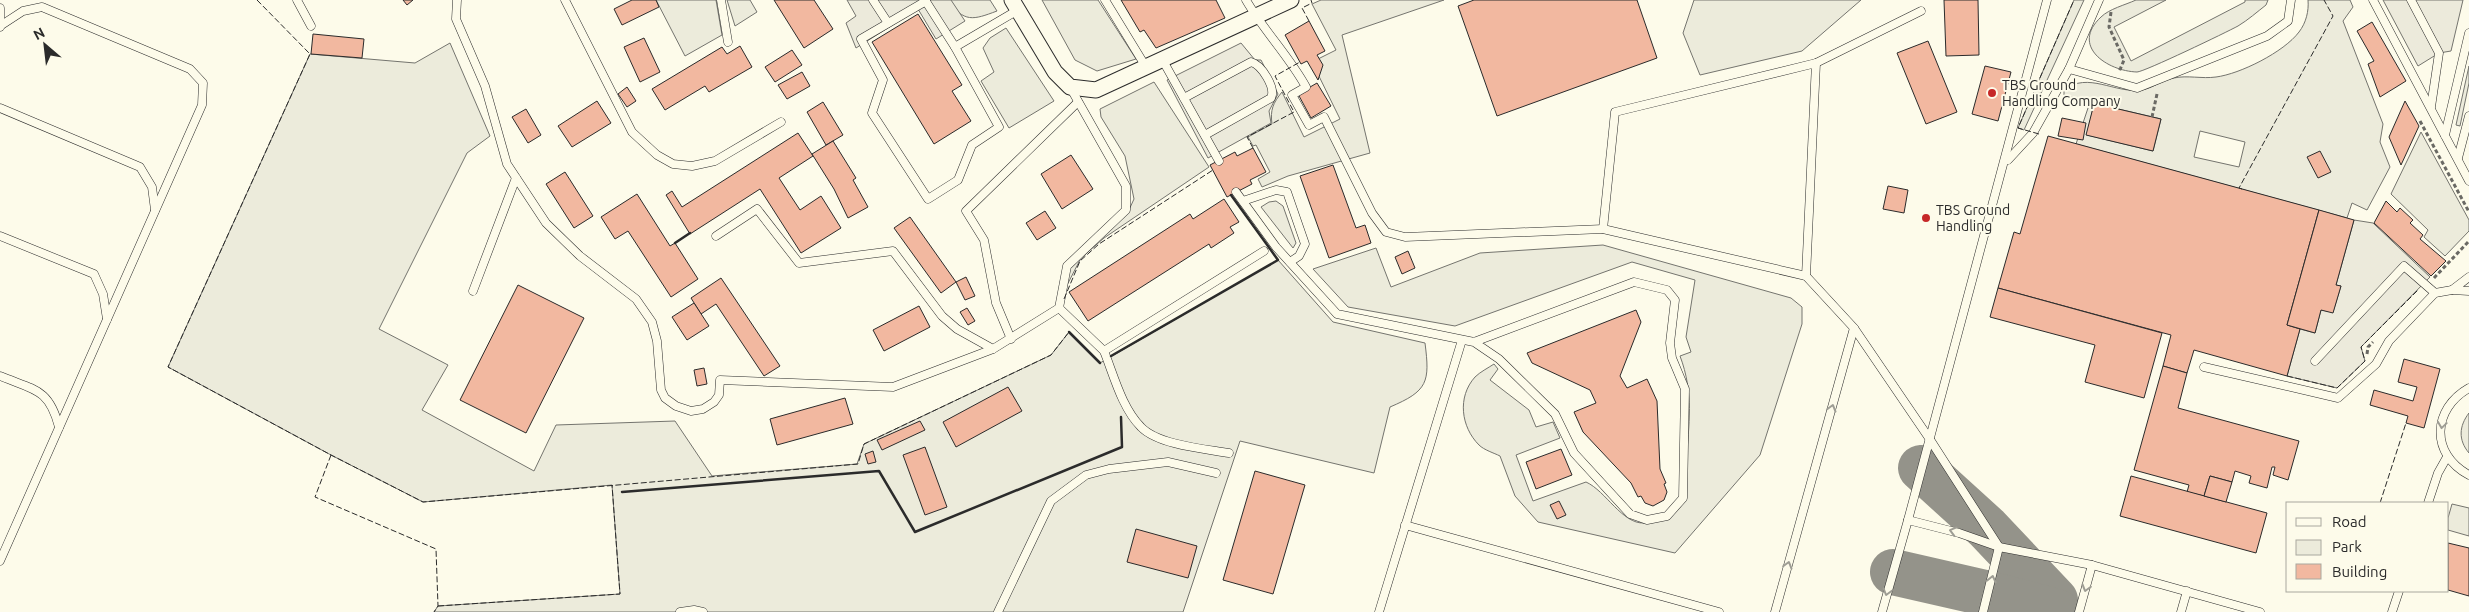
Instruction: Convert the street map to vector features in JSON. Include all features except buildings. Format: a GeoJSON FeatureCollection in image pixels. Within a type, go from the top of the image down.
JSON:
{"type":"FeatureCollection","features":[{"type":"Feature","properties":{"kind":"street"},"geometry":{"type":"LineString","coordinates":[[1015,5],[1055,72],[1070,87],[1096,90],[1291,0]]}},
{"type":"Feature","properties":{"kind":"lane"},"geometry":{"type":"LineString","coordinates":[[297,0],[311,26]]}},
{"type":"Feature","properties":{"kind":"lane"},"geometry":{"type":"LineString","coordinates":[[457,0],[456,20],[485,86],[507,164],[546,223],[580,256],[636,299],[652,322],[661,390],[666,398],[676,406],[691,410],[703,409],[714,402],[719,395],[720,380],[893,387],[993,349],[1059,308],[1067,266],[1126,210],[1126,186],[1070,87]]}},
{"type":"Feature","properties":{"kind":"lane"},"geometry":{"type":"LineString","coordinates":[[565,0],[632,132],[656,155],[673,164],[692,166],[715,161],[781,122]]}},
{"type":"Feature","properties":{"kind":"lane"},"geometry":{"type":"LineString","coordinates":[[721,0],[728,42]]}},
{"type":"Feature","properties":{"kind":"lane"},"geometry":{"type":"LineString","coordinates":[[873,0],[888,23]]}},
{"type":"Feature","properties":{"kind":"lane"},"geometry":{"type":"LineString","coordinates":[[926,0],[955,47],[999,127],[972,146],[958,180],[928,199],[872,113],[883,80],[861,39],[888,23],[926,0]]}},
{"type":"Feature","properties":{"kind":"lane"},"geometry":{"type":"LineString","coordinates":[[1105,0],[1146,67]]}},
{"type":"Feature","properties":{"kind":"lane"},"geometry":{"type":"LineString","coordinates":[[1246,0],[1256,17],[1294,65],[1306,87],[1292,95],[1309,126],[1324,116],[1372,213],[1386,232],[1405,237],[1604,229],[1806,276],[1854,328],[1930,438],[1999,547],[1983,612]]}},
{"type":"Feature","properties":{"kind":"lane"},"geometry":{"type":"LineString","coordinates":[[1882,612],[2006,162],[2048,0]]}},
{"type":"Feature","properties":{"kind":"lane"},"geometry":{"type":"LineString","coordinates":[[2006,162],[2033,133],[2069,69],[2099,0]]}},
{"type":"Feature","properties":{"kind":"lane"},"geometry":{"type":"LineString","coordinates":[[2069,69],[2137,88],[2267,36],[2288,21],[2291,0]]}},
{"type":"Feature","properties":{"kind":"lane"},"geometry":{"type":"LineString","coordinates":[[2373,0],[2446,134],[2469,181]]}},
{"type":"Feature","properties":{"kind":"lane"},"geometry":{"type":"LineString","coordinates":[[2410,0],[2439,53],[2431,107]]}},
{"type":"Feature","properties":{"kind":"lane"},"geometry":{"type":"LineString","coordinates":[[955,47],[1015,5]]}},
{"type":"Feature","properties":{"kind":"lane"},"geometry":{"type":"LineString","coordinates":[[0,8],[0,26]]}},
{"type":"Feature","properties":{"kind":"lane"},"geometry":{"type":"LineString","coordinates":[[0,26],[23,11],[42,8],[190,69],[202,84],[202,105],[0,560]]}},
{"type":"Feature","properties":{"kind":"lane"},"geometry":{"type":"LineString","coordinates":[[1604,229],[1615,112],[1816,63],[1921,11]]}},
{"type":"Feature","properties":{"kind":"lane"},"geometry":{"type":"LineString","coordinates":[[2446,134],[2469,33]]}},
{"type":"Feature","properties":{"kind":"lane"},"geometry":{"type":"LineString","coordinates":[[1162,59],[1219,161]]}},
{"type":"Feature","properties":{"kind":"lane"},"geometry":{"type":"LineString","coordinates":[[1184,98],[1251,62],[1261,68],[1272,89],[1271,98],[1205,135]]}},
{"type":"Feature","properties":{"kind":"lane"},"geometry":{"type":"LineString","coordinates":[[1806,276],[1816,63]]}},
{"type":"Feature","properties":{"kind":"lane"},"geometry":{"type":"LineString","coordinates":[[1011,339],[996,303],[984,240],[966,211],[1078,102]]}},
{"type":"Feature","properties":{"kind":"lane"},"geometry":{"type":"LineString","coordinates":[[0,108],[140,167],[152,187],[155,210]]}},
{"type":"Feature","properties":{"kind":"lane"},"geometry":{"type":"LineString","coordinates":[[2460,161],[2469,116]]}},
{"type":"Feature","properties":{"kind":"lane"},"geometry":{"type":"LineString","coordinates":[[2460,161],[2469,168]]}},
{"type":"Feature","properties":{"kind":"lane"},"geometry":{"type":"LineString","coordinates":[[473,290],[516,178]]}},
{"type":"Feature","properties":{"kind":"lane"},"geometry":{"type":"LineString","coordinates":[[1243,201],[1276,190],[1286,192],[1305,244],[1299,256],[1290,262]]}},
{"type":"Feature","properties":{"kind":"lane"},"geometry":{"type":"LineString","coordinates":[[1236,192],[1276,247],[1337,314],[1474,342],[1499,358],[1554,414],[1574,453],[1630,514],[1647,520],[1667,516],[1679,504],[1683,498],[1685,389],[1672,358],[1670,343],[1675,300],[1668,290],[1634,282],[1474,342]]}},
{"type":"Feature","properties":{"kind":"lane"},"geometry":{"type":"LineString","coordinates":[[716,236],[757,209],[799,263],[893,251],[942,316],[957,329],[993,349]]}},
{"type":"Feature","properties":{"kind":"lane"},"geometry":{"type":"LineString","coordinates":[[0,236],[94,274],[103,294],[107,319]]}},
{"type":"Feature","properties":{"kind":"lane"},"geometry":{"type":"LineString","coordinates":[[1104,351],[1264,251]]}},
{"type":"Feature","properties":{"kind":"lane"},"geometry":{"type":"LineString","coordinates":[[2315,361],[2404,266],[2436,293]]}},
{"type":"Feature","properties":{"kind":"lane"},"geometry":{"type":"LineString","coordinates":[[2452,290],[2469,277]]}},
{"type":"Feature","properties":{"kind":"lane"},"geometry":{"type":"LineString","coordinates":[[2204,367],[2338,398],[2376,364],[2389,341],[2436,293],[2452,290],[2469,291]]}},
{"type":"Feature","properties":{"kind":"lane"},"geometry":{"type":"LineString","coordinates":[[1059,308],[1104,351],[1127,407],[1142,429],[1176,445],[1229,453]]}},
{"type":"Feature","properties":{"kind":"lane"},"geometry":{"type":"LineString","coordinates":[[1775,612],[1854,328]]}},
{"type":"Feature","properties":{"kind":"lane"},"geometry":{"type":"LineString","coordinates":[[1379,612],[1462,340]]}},
{"type":"Feature","properties":{"kind":"lane"},"geometry":{"type":"LineString","coordinates":[[0,376],[39,392],[53,406],[59,427]]}},
{"type":"Feature","properties":{"kind":"lane"},"geometry":{"type":"LineString","coordinates":[[2469,388],[2455,397],[2440,426],[2441,442],[2447,457],[2458,469],[2469,475]]}},
{"type":"Feature","properties":{"kind":"lane"},"geometry":{"type":"LineString","coordinates":[[2428,502],[2438,473],[2447,457]]}},
{"type":"Feature","properties":{"kind":"lane"},"geometry":{"type":"LineString","coordinates":[[998,612],[1051,500],[1086,475],[1109,469],[1168,462],[1216,473]]}},
{"type":"Feature","properties":{"kind":"lane"},"geometry":{"type":"LineString","coordinates":[[1908,520],[1959,533],[1999,547],[2092,565],[2260,612]]}},
{"type":"Feature","properties":{"kind":"lane"},"geometry":{"type":"LineString","coordinates":[[1405,525],[1719,612]]}},
{"type":"Feature","properties":{"kind":"lane"},"geometry":{"type":"LineString","coordinates":[[2079,612],[2092,565]]}},
{"type":"Feature","properties":{"kind":"lane"},"geometry":{"type":"LineString","coordinates":[[2181,612],[2187,591]]}},
{"type":"Feature","properties":{"kind":"lane"},"geometry":{"type":"LineString","coordinates":[[2392,612],[2399,592]]}},
{"type":"Feature","properties":{"kind":"lane"},"geometry":{"type":"LineString","coordinates":[[680,612],[694,610],[703,612]]}},
{"type":"Feature","properties":{"kind":"path"},"geometry":{"type":"LineString","coordinates":[[2111,12],[2109,27],[2124,60],[2114,81]]}},
{"type":"Feature","properties":{"kind":"path"},"geometry":{"type":"LineString","coordinates":[[2152,117],[2160,79]]}},
{"type":"Feature","properties":{"kind":"path"},"geometry":{"type":"LineString","coordinates":[[2420,121],[2469,212]]}},
{"type":"Feature","properties":{"kind":"green space"},"geometry":{"type":"Polygon","coordinates":[[[656,0],[716,0],[722,35],[685,56],[656,0]]]}},
{"type":"Feature","properties":{"kind":"green space"},"geometry":{"type":"Polygon","coordinates":[[[727,0],[750,0],[757,12],[735,26],[727,0]]]}},
{"type":"Feature","properties":{"kind":"green space"},"geometry":{"type":"Polygon","coordinates":[[[948,0],[990,0],[997,11],[969,18],[959,13],[948,0]]]}},
{"type":"Feature","properties":{"kind":"green space"},"geometry":{"type":"Polygon","coordinates":[[[1042,0],[1098,0],[1136,59],[1097,71],[1075,60],[1042,0]]]}},
{"type":"Feature","properties":{"kind":"green space"},"geometry":{"type":"Polygon","coordinates":[[[1321,0],[1444,0],[1342,35],[1370,153],[1288,176],[1262,187],[1258,179],[1270,172],[1256,145],[1253,146],[1248,137],[1272,124],[1271,115],[1273,107],[1282,92],[1304,137],[1340,119],[1312,62],[1336,50],[1312,4],[1321,0]]]}},
{"type":"Feature","properties":{"kind":"green space"},"geometry":{"type":"Polygon","coordinates":[[[1694,0],[1861,0],[1802,51],[1700,75],[1683,33],[1694,0]]]}},
{"type":"Feature","properties":{"kind":"green space"},"geometry":{"type":"Polygon","coordinates":[[[2074,0],[2084,0],[2024,130],[2018,128],[2074,0]]]}},
{"type":"Feature","properties":{"kind":"green space"},"geometry":{"type":"Polygon","coordinates":[[[2136,0],[2166,0],[2114,27],[2131,61],[2245,2],[2245,0],[2268,0],[2266,5],[2238,26],[2137,72],[2126,71],[2104,62],[2091,47],[2089,38],[2092,28],[2104,14],[2136,0]]]}},
{"type":"Feature","properties":{"kind":"green space"},"geometry":{"type":"Polygon","coordinates":[[[2308,0],[2350,0],[2353,7],[2343,21],[2383,124],[2380,142],[2390,167],[2367,210],[2352,203],[2347,218],[2076,144],[2090,102],[2064,95],[2064,90],[2073,85],[2092,83],[2122,89],[2142,90],[2174,78],[2216,77],[2237,72],[2261,61],[2292,40],[2304,25],[2308,0]],[[2105,98],[2103,106],[2094,104],[2087,135],[2153,151],[2161,119],[2114,108],[2116,100],[2105,98]],[[2200,131],[2194,157],[2239,167],[2245,142],[2200,131]]]}},
{"type":"Feature","properties":{"kind":"green space"},"geometry":{"type":"Polygon","coordinates":[[[1006,28],[1054,101],[1009,128],[981,81],[994,72],[983,48],[990,38],[1006,28]]]}},
{"type":"Feature","properties":{"kind":"green space"},"geometry":{"type":"Polygon","coordinates":[[[450,43],[490,136],[467,153],[379,329],[448,365],[422,410],[534,471],[556,425],[675,421],[712,476],[857,464],[864,444],[1051,355],[1069,332],[1100,363],[1278,260],[1333,322],[1425,343],[1427,367],[1424,384],[1412,396],[1390,407],[1374,473],[1240,441],[1183,612],[434,612],[438,606],[620,594],[612,485],[423,502],[331,455],[168,367],[310,54],[415,63],[450,43]]]}},
{"type":"Feature","properties":{"kind":"green space"},"geometry":{"type":"Polygon","coordinates":[[[2469,66],[2469,83],[2460,126],[2456,125],[2469,66]]]}},
{"type":"Feature","properties":{"kind":"green space"},"geometry":{"type":"Polygon","coordinates":[[[1154,82],[1209,167],[1104,238],[1083,256],[1128,212],[1134,199],[1125,156],[1101,117],[1100,109],[1154,82]]]}},
{"type":"Feature","properties":{"kind":"green space"},"geometry":{"type":"Polygon","coordinates":[[[2421,132],[2469,220],[2469,231],[2445,256],[2424,237],[2428,230],[2391,194],[2421,132]]]}},
{"type":"Feature","properties":{"kind":"green space"},"geometry":{"type":"Polygon","coordinates":[[[1276,201],[1283,206],[1296,243],[1293,248],[1261,207],[1269,202],[1276,201]]]}},
{"type":"Feature","properties":{"kind":"green space"},"geometry":{"type":"Polygon","coordinates":[[[1603,245],[1791,298],[1802,307],[1802,324],[1760,455],[1675,553],[1538,522],[1515,496],[1500,456],[1481,447],[1468,430],[1465,421],[1464,403],[1469,385],[1475,377],[1494,364],[1498,369],[1490,380],[1529,410],[1536,427],[1553,422],[1560,438],[1516,455],[1533,501],[1586,482],[1600,492],[1621,513],[1636,522],[1650,522],[1668,515],[1681,502],[1685,488],[1689,396],[1680,356],[1691,352],[1686,337],[1695,280],[1632,262],[1455,326],[1348,307],[1313,269],[1376,248],[1391,287],[1480,253],[1603,245]]]}},
{"type":"Feature","properties":{"kind":"green space"},"geometry":{"type":"Polygon","coordinates":[[[1081,258],[1065,289],[1068,271],[1081,258]]]}},
{"type":"Feature","properties":{"kind":"green space"},"geometry":{"type":"Polygon","coordinates":[[[2469,413],[2469,453],[2463,443],[2461,433],[2463,423],[2469,413]]]}},
{"type":"Feature","properties":{"kind":"green space"},"geometry":{"type":"Polygon","coordinates":[[[2452,504],[2469,508],[2469,536],[2449,530],[2449,514],[2452,504]]]}},
{"type":"Feature","properties":{"kind":"shaded area"},"geometry":{"type":"Polygon","coordinates":[[[847,0],[951,0],[965,21],[936,39],[918,9],[856,48],[846,23],[856,16],[847,0]]]}},
{"type":"Feature","properties":{"kind":"shaded area"},"geometry":{"type":"Polygon","coordinates":[[[2383,0],[2463,0],[2451,51],[2439,53],[2418,66],[2383,0]]]}},
{"type":"Feature","properties":{"kind":"shaded area"},"geometry":{"type":"Polygon","coordinates":[[[1241,43],[1255,60],[1261,60],[1278,94],[1269,111],[1271,123],[1208,158],[1167,80],[1241,43]]]}},
{"type":"Feature","properties":{"kind":"shaded area"},"geometry":{"type":"Polygon","coordinates":[[[2354,220],[2373,223],[2430,277],[2361,347],[2365,361],[2337,388],[2287,376],[2300,329],[2315,333],[2321,310],[2333,312],[2341,286],[2336,285],[2354,220]]]}},
{"type":"Feature","properties":{"kind":"taxiway"},"geometry":{"type":"LineString","coordinates":[[1921,468],[1987,528],[2055,600],[2051,612]]}},
{"type":"Feature","properties":{"kind":"taxiway"},"geometry":{"type":"LineString","coordinates":[[1893,572],[2057,612]]}},
{"type":"Feature","properties":{"kind":"fence"},"geometry":{"type":"LineString","coordinates":[[257,0],[310,54],[168,367],[331,455],[423,502],[858,464],[864,444],[1051,355],[1069,332]]}},
{"type":"Feature","properties":{"kind":"fence"},"geometry":{"type":"LineString","coordinates":[[1309,21],[1302,8],[1312,3],[1311,0]]}},
{"type":"Feature","properties":{"kind":"fence"},"geometry":{"type":"LineString","coordinates":[[2039,134],[2018,128],[2074,0]]}},
{"type":"Feature","properties":{"kind":"fence"},"geometry":{"type":"LineString","coordinates":[[2242,189],[2239,188],[2333,16],[2324,0]]}},
{"type":"Feature","properties":{"kind":"fence"},"geometry":{"type":"LineString","coordinates":[[1253,148],[1247,137],[1294,112],[1275,76],[1300,62]]}},
{"type":"Feature","properties":{"kind":"fence"},"geometry":{"type":"LineString","coordinates":[[1064,299],[1080,261],[1099,244],[1213,170]]}},
{"type":"Feature","properties":{"kind":"fence"},"geometry":{"type":"LineString","coordinates":[[2287,376],[2337,388],[2365,361],[2361,347],[2418,290]]}},
{"type":"Feature","properties":{"kind":"fence"},"geometry":{"type":"LineString","coordinates":[[2380,502],[2406,423]]}},
{"type":"Feature","properties":{"kind":"fence"},"geometry":{"type":"LineString","coordinates":[[331,455],[315,497],[436,549],[438,606],[434,612]]}},
{"type":"Feature","properties":{"kind":"fence"},"geometry":{"type":"LineString","coordinates":[[438,606],[620,594],[612,485]]}},
{"type":"Feature","properties":{"kind":"wall"},"geometry":{"type":"LineString","coordinates":[[1111,356],[1278,260],[1231,195]]}},
{"type":"Feature","properties":{"kind":"wall"},"geometry":{"type":"LineString","coordinates":[[675,243],[690,233]]}},
{"type":"Feature","properties":{"kind":"wall"},"geometry":{"type":"LineString","coordinates":[[1069,332],[1100,363]]}},
{"type":"Feature","properties":{"kind":"wall"},"geometry":{"type":"LineString","coordinates":[[622,492],[879,471],[915,532],[1122,447],[1121,417]]}},
{"type":"Feature","properties":{"kind":"place","name":"TBS Ground Handling Company"},"geometry":{"type":"Point","coordinates":[1992,93]}},
{"type":"Feature","properties":{"kind":"place","name":"TBS Ground Handling"},"geometry":{"type":"Point","coordinates":[1926,218]}}]}
